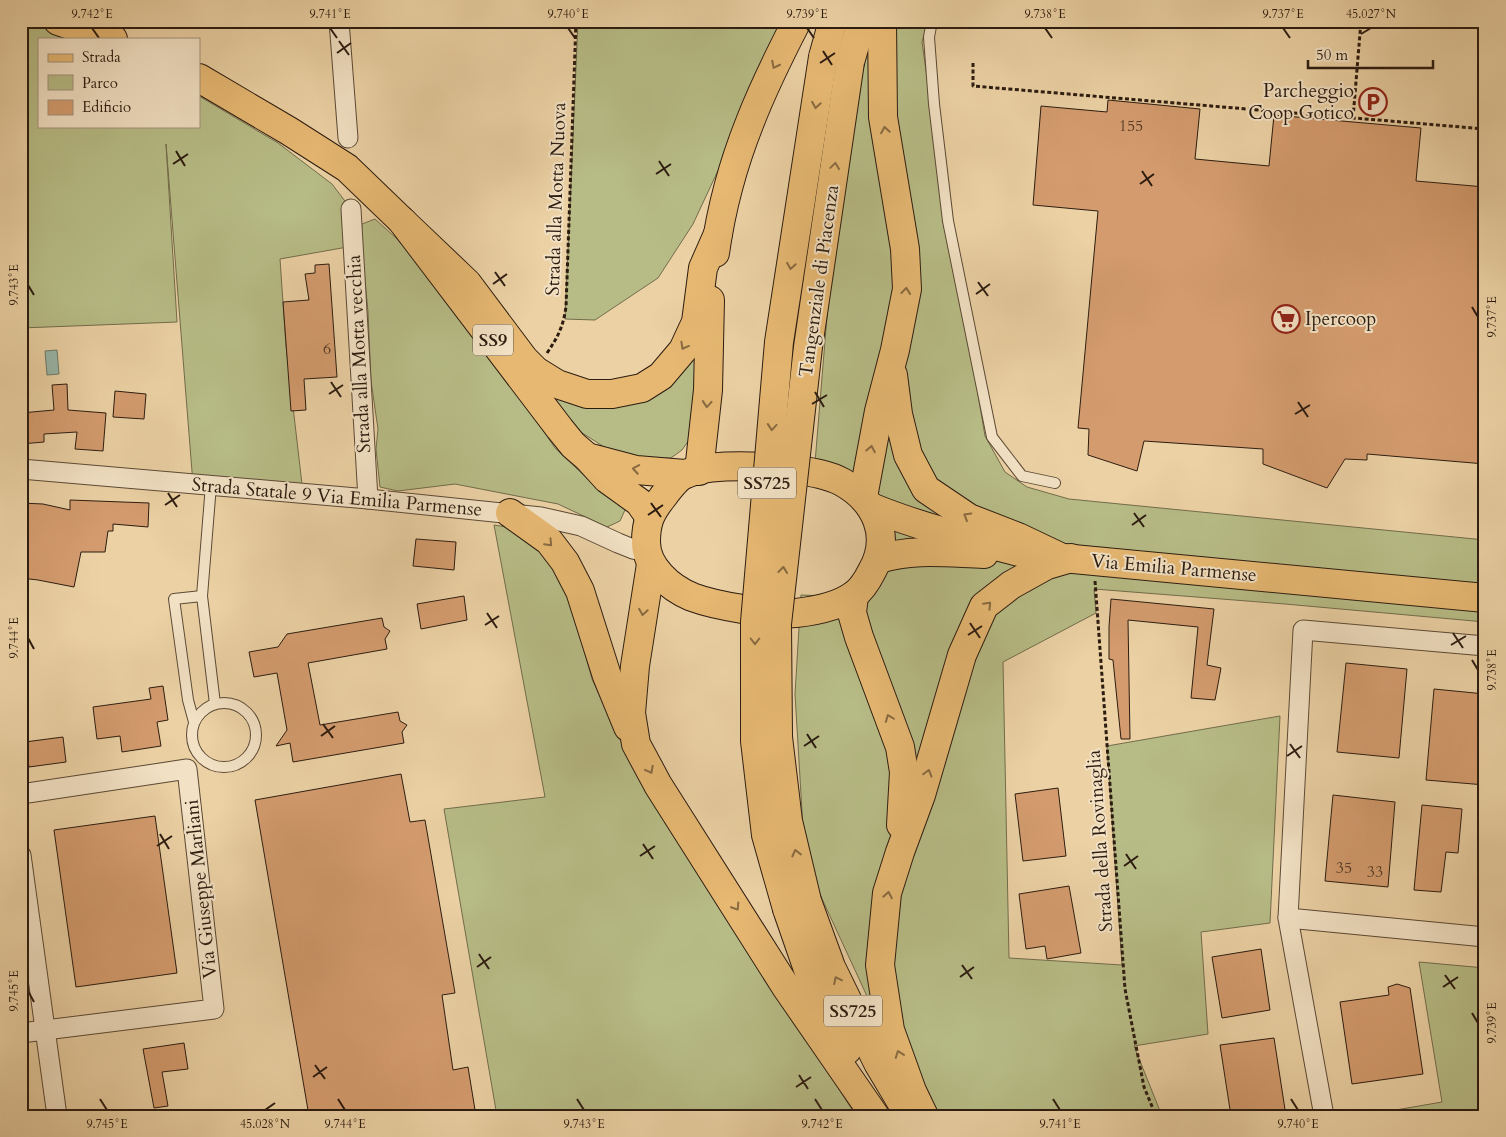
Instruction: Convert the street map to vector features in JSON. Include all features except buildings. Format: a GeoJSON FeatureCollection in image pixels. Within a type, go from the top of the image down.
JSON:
{"type":"FeatureCollection","features":[{"type":"Feature","properties":{"kind":"main road"},"geometry":{"type":"LineString","coordinates":[[58,21],[110,38]]}},
{"type":"Feature","properties":{"kind":"main road"},"geometry":{"type":"LineString","coordinates":[[636,744],[631,713],[649,558],[646,533],[649,516],[668,490],[692,472],[708,390],[711,281],[718,234],[749,123],[771,72],[797,21]]}},
{"type":"Feature","properties":{"kind":"main road","name":"Tangenziale di Piacenza"},"geometry":{"type":"LineString","coordinates":[[833,21],[823,57],[779,342],[755,622],[755,741],[766,835],[797,905],[831,967],[878,1063],[910,1116]]}},
{"type":"Feature","properties":{"kind":"main road","name":"Tangenziale di Piacenza"},"geometry":{"type":"LineString","coordinates":[[862,21],[850,62],[808,347],[777,624],[778,737],[797,905],[813,984],[881,1116]]}},
{"type":"Feature","properties":{"kind":"main road"},"geometry":{"type":"LineString","coordinates":[[867,502],[879,411],[892,365],[907,289],[906,249],[883,117],[882,21]]}},
{"type":"Feature","properties":{"kind":"main road","name":"SS9"},"geometry":{"type":"LineString","coordinates":[[200,79],[347,168],[402,221],[560,429],[573,445],[587,457]]}},
{"type":"Feature","properties":{"kind":"main road"},"geometry":{"type":"LineString","coordinates":[[402,221],[467,283],[524,359],[536,371],[557,384],[588,394],[612,394],[642,388],[661,376],[683,350],[696,322],[703,268],[718,234]]}},
{"type":"Feature","properties":{"kind":"main road"},"geometry":{"type":"LineString","coordinates":[[892,365],[898,414],[908,454],[926,489],[969,518],[1075,559]]}},
{"type":"Feature","properties":{"kind":"main road"},"geometry":{"type":"LineString","coordinates":[[587,457],[636,470],[692,472],[719,468],[780,468],[816,474],[842,482],[867,502],[879,524],[881,543],[879,559],[868,578],[854,595],[826,608],[795,613],[764,612],[691,597],[668,583],[649,558]]}},
{"type":"Feature","properties":{"kind":"main road"},"geometry":{"type":"LineString","coordinates":[[587,457],[607,479],[639,502],[649,516]]}},
{"type":"Feature","properties":{"kind":"main road","name":"Via Emilia Parmense"},"geometry":{"type":"LineString","coordinates":[[867,502],[897,518],[1031,555],[1485,598]]}},
{"type":"Feature","properties":{"kind":"main road"},"geometry":{"type":"LineString","coordinates":[[510,513],[549,541],[565,562],[580,591],[620,710],[658,785],[786,987],[875,1116]]}},
{"type":"Feature","properties":{"kind":"main road"},"geometry":{"type":"LineString","coordinates":[[879,559],[895,554],[913,552],[1031,555]]}},
{"type":"Feature","properties":{"kind":"main road"},"geometry":{"type":"LineString","coordinates":[[924,1116],[912,1091],[890,1030],[880,965],[888,893],[900,852],[921,795],[962,655],[984,606],[1011,585],[1047,565],[1075,559]]}},
{"type":"Feature","properties":{"kind":"main road"},"geometry":{"type":"LineString","coordinates":[[854,595],[852,613],[900,747],[904,772],[900,852]]}},
{"type":"Feature","properties":{"kind":"street"},"geometry":{"type":"LineString","coordinates":[[340,21],[348,138]]}},
{"type":"Feature","properties":{"kind":"street","name":"Strada alla Motta vecchia"},"geometry":{"type":"LineString","coordinates":[[351,209],[368,499]]}},
{"type":"Feature","properties":{"kind":"street","name":"Strada Statale 9 Via Emilia Parmense"},"geometry":{"type":"LineString","coordinates":[[21,469],[368,499],[541,517],[581,526],[649,558]]}},
{"type":"Feature","properties":{"kind":"street"},"geometry":{"type":"LineString","coordinates":[[1324,1116],[1288,918],[1303,630],[1485,646]]}},
{"type":"Feature","properties":{"kind":"street","name":"Via Giuseppe Marliani"},"geometry":{"type":"LineString","coordinates":[[21,794],[187,769],[214,1008],[45,1030]]}},
{"type":"Feature","properties":{"kind":"street"},"geometry":{"type":"LineString","coordinates":[[21,855],[58,1116]]}},
{"type":"Feature","properties":{"kind":"street"},"geometry":{"type":"LineString","coordinates":[[1288,918],[1485,936]]}},
{"type":"Feature","properties":{"kind":"street"},"geometry":{"type":"LineString","coordinates":[[21,1032],[45,1030]]}},
{"type":"Feature","properties":{"kind":"lane"},"geometry":{"type":"LineString","coordinates":[[932,21],[929,36],[934,104],[948,221],[992,437],[1022,476],[1055,483]]}},
{"type":"Feature","properties":{"kind":"lane"},"geometry":{"type":"LineString","coordinates":[[211,485],[202,596],[215,704]]}},
{"type":"Feature","properties":{"kind":"lane"},"geometry":{"type":"LineString","coordinates":[[194,722],[188,700],[174,599],[202,596]]}},
{"type":"Feature","properties":{"kind":"lane"},"geometry":{"type":"LineString","coordinates":[[226,703],[246,711],[256,730],[256,741],[252,752],[236,766],[224,768],[204,762],[196,754],[192,743],[191,733],[194,722],[206,708],[215,704],[226,703]]}},
{"type":"Feature","properties":{"kind":"path","name":"Strada alla Motta Nuova"},"geometry":{"type":"LineString","coordinates":[[536,371],[557,338],[564,323],[576,21]]}},
{"type":"Feature","properties":{"kind":"path"},"geometry":{"type":"LineString","coordinates":[[1354,118],[1361,21]]}},
{"type":"Feature","properties":{"kind":"path"},"geometry":{"type":"LineString","coordinates":[[973,63],[973,86],[1485,129]]}},
{"type":"Feature","properties":{"kind":"path","name":"Strada della Rovinaglia"},"geometry":{"type":"LineString","coordinates":[[1075,559],[1125,989],[1144,1087],[1156,1116]]}},
{"type":"Feature","properties":{"kind":"green space"},"geometry":{"type":"Polygon","coordinates":[[[578,21],[717,21],[750,27],[754,21],[788,21],[693,224],[658,278],[595,320],[565,319],[578,21]]]}},
{"type":"Feature","properties":{"kind":"green space"},"geometry":{"type":"Polygon","coordinates":[[[873,21],[928,21],[922,42],[939,163],[985,436],[1005,472],[1027,487],[1069,499],[1485,540],[1485,622],[1094,589],[1096,613],[1003,662],[1009,958],[1122,965],[1107,746],[1280,716],[1270,923],[1201,932],[1208,1034],[1134,1046],[1162,1116],[926,1116],[903,1074],[805,862],[795,694],[801,595],[829,596],[851,583],[867,556],[868,533],[858,507],[830,490],[813,487],[843,122],[873,21]]]}},
{"type":"Feature","properties":{"kind":"green space"},"geometry":{"type":"Polygon","coordinates":[[[21,24],[47,29],[70,38],[38,38],[38,128],[200,128],[200,97],[278,143],[332,184],[351,209],[353,246],[280,259],[286,346],[303,493],[193,484],[166,144],[177,322],[21,328],[21,24]]]}},
{"type":"Feature","properties":{"kind":"green space"},"geometry":{"type":"Polygon","coordinates":[[[375,219],[396,238],[429,275],[509,379],[555,448],[596,487],[625,510],[620,521],[607,527],[558,504],[455,484],[398,491],[380,487],[376,449],[378,429],[371,381],[368,312],[361,238],[362,224],[375,219]]]}},
{"type":"Feature","properties":{"kind":"green space"},"geometry":{"type":"Polygon","coordinates":[[[698,347],[694,433],[682,450],[671,458],[644,459],[612,452],[576,429],[552,398],[554,394],[584,402],[698,347]]]}},
{"type":"Feature","properties":{"kind":"green space"},"geometry":{"type":"Polygon","coordinates":[[[494,525],[513,528],[534,544],[560,574],[592,679],[626,752],[856,1116],[497,1116],[444,809],[545,797],[494,525]]]}},
{"type":"Feature","properties":{"kind":"green space"},"geometry":{"type":"Polygon","coordinates":[[[1419,962],[1485,968],[1485,1116],[1361,1116],[1442,1102],[1419,962]]]}},
{"type":"Feature","properties":{"kind":"shaded area"},"geometry":{"type":"Polygon","coordinates":[[[57,350],[59,374],[47,375],[45,351],[57,350]]]}},
{"type":"Feature","properties":{"kind":"place","name":"Parcheggio Coop Gotico"},"geometry":{"type":"Point","coordinates":[1373,102]}},
{"type":"Feature","properties":{"kind":"place","name":"Ipercoop"},"geometry":{"type":"Point","coordinates":[1286,319]}}]}
